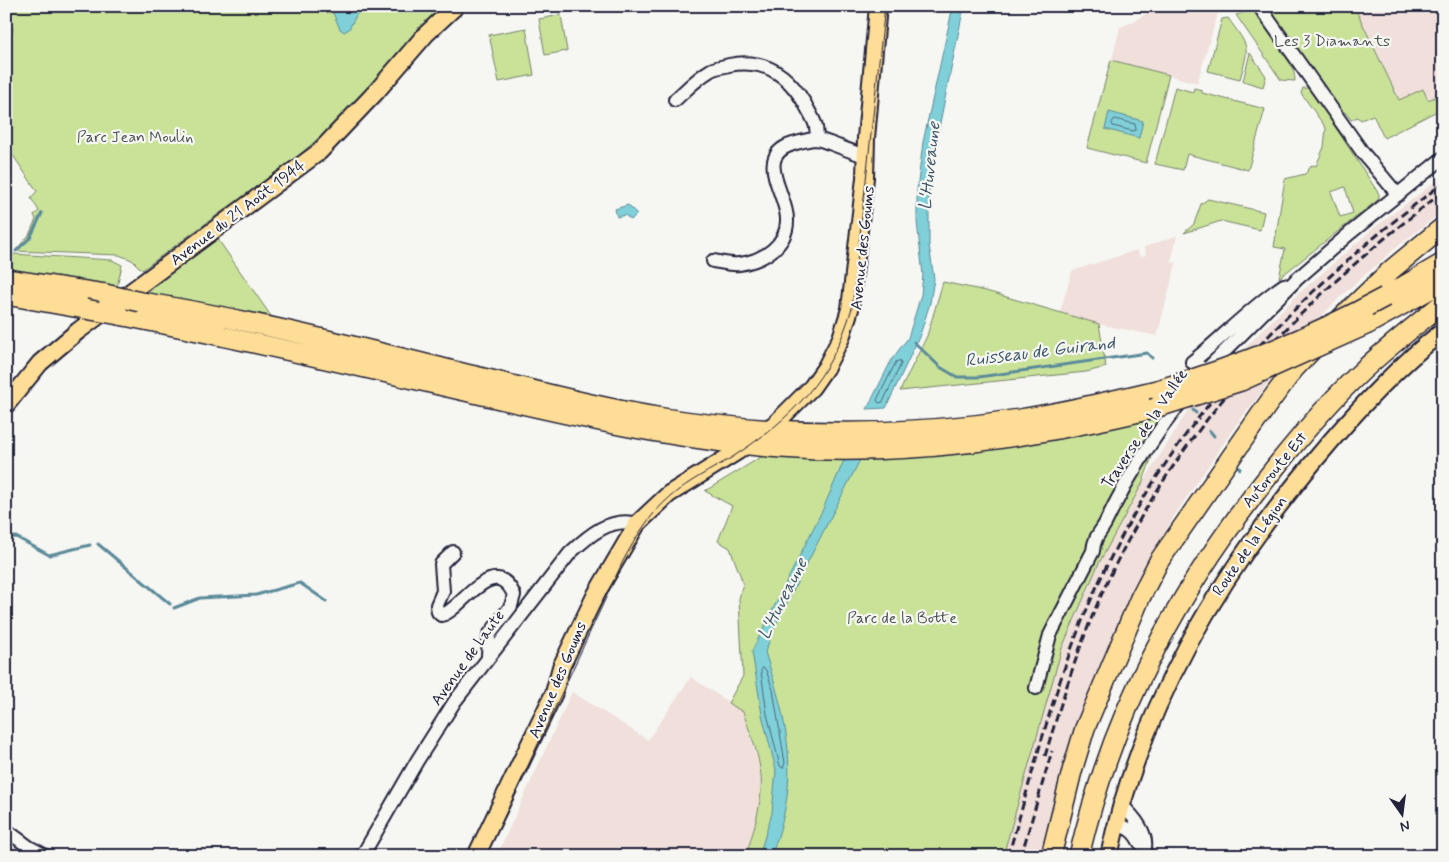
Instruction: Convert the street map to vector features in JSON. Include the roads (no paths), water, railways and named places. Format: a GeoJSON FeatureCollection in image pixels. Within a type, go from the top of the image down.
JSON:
{"type":"FeatureCollection","features":[{"type":"Feature","properties":{"kind":"highway"},"geometry":{"type":"LineString","coordinates":[[1051,856],[1072,771],[1085,728],[1140,598],[1159,561],[1218,472],[1300,362],[1350,309],[1443,227]]}},
{"type":"Feature","properties":{"kind":"highway"},"geometry":{"type":"LineString","coordinates":[[6,295],[242,339],[581,418],[658,434],[743,449],[857,450],[977,442],[1067,429],[1154,400],[1212,374],[1311,336],[1385,297],[1443,263]]}},
{"type":"Feature","properties":{"kind":"highway"},"geometry":{"type":"LineString","coordinates":[[6,279],[206,312],[568,399],[664,418],[756,428],[805,431],[892,431],[958,426],[1154,400],[1241,381],[1368,324],[1443,282]]}},
{"type":"Feature","properties":{"kind":"highway","name":"Autoroute Est"},"geometry":{"type":"LineString","coordinates":[[1144,668],[1184,595],[1251,498],[1295,443],[1358,374],[1443,303]]}},
{"type":"Feature","properties":{"kind":"highway"},"geometry":{"type":"LineString","coordinates":[[1064,856],[1082,778],[1096,731],[1121,666],[1166,565],[1218,472]]}},
{"type":"Feature","properties":{"kind":"highway"},"geometry":{"type":"LineString","coordinates":[[1079,856],[1099,781],[1144,668]]}},
{"type":"Feature","properties":{"kind":"highway"},"geometry":{"type":"LineString","coordinates":[[1088,856],[1099,808],[1144,668]]}},
{"type":"Feature","properties":{"kind":"main road","name":"Avenue du 21 Août 1944"},"geometry":{"type":"LineString","coordinates":[[6,405],[40,363],[78,331],[319,152],[376,92],[426,34],[456,6]]}},
{"type":"Feature","properties":{"kind":"main road","name":"Avenue des Goums"},"geometry":{"type":"LineString","coordinates":[[476,856],[554,693],[561,667],[596,594],[637,524],[650,512],[674,500],[743,449],[781,424],[826,367],[841,338],[850,309],[866,156],[878,6]]}},
{"type":"Feature","properties":{"kind":"main road","name":"Route de la Légion"},"geometry":{"type":"LineString","coordinates":[[1108,856],[1120,804],[1162,696],[1210,602],[1260,528],[1357,410],[1443,331]]}},
{"type":"Feature","properties":{"kind":"street"},"geometry":{"type":"LineString","coordinates":[[1259,6],[1363,153],[1398,195],[1443,158]]}},
{"type":"Feature","properties":{"kind":"street"},"geometry":{"type":"LineString","coordinates":[[675,100],[696,80],[713,69],[756,63],[772,68],[798,91],[818,129],[816,139]]}},
{"type":"Feature","properties":{"kind":"street"},"geometry":{"type":"LineString","coordinates":[[713,261],[739,264],[770,254],[783,239],[787,220],[783,197],[776,184],[773,168],[775,157],[786,146],[816,139],[866,156]]}},
{"type":"Feature","properties":{"kind":"street","name":"Traverse de la Vallée"},"geometry":{"type":"LineString","coordinates":[[1036,688],[1050,635],[1093,551],[1096,536],[1103,528],[1122,489],[1173,411],[1205,370],[1192,362],[1226,335],[1264,298],[1298,279],[1350,233],[1398,195]]}},
{"type":"Feature","properties":{"kind":"street","name":"Avenue de Laute"},"geometry":{"type":"LineString","coordinates":[[362,856],[417,761],[455,701],[545,582],[586,537],[600,529],[626,521],[637,524]]}},
{"type":"Feature","properties":{"kind":"street"},"geometry":{"type":"LineString","coordinates":[[452,552],[441,564],[443,591],[437,605],[438,612],[441,615],[452,611],[470,591],[488,581],[501,581],[507,584],[514,595],[512,606],[489,635],[488,656]]}},
{"type":"Feature","properties":{"kind":"street"},"geometry":{"type":"LineString","coordinates":[[1120,804],[1131,814],[1141,828],[1144,838],[1143,854]]}},
{"type":"Feature","properties":{"kind":"street"},"geometry":{"type":"LineString","coordinates":[[1115,824],[1135,832],[1143,854]]}},
{"type":"Feature","properties":{"kind":"street"},"geometry":{"type":"LineString","coordinates":[[6,830],[28,847],[46,856]]}},
{"type":"Feature","properties":{"kind":"water"},"geometry":{"type":"Polygon","coordinates":[[[330,6],[361,6],[349,29],[344,32],[340,29],[330,6]]]}},
{"type":"Feature","properties":{"kind":"water","name":"L'Huveaune"},"geometry":{"type":"Polygon","coordinates":[[[953,6],[964,6],[929,176],[929,245],[934,279],[930,303],[920,335],[886,408],[867,409],[892,359],[908,338],[921,295],[923,275],[917,222],[917,190],[923,142],[953,6]]]}},
{"type":"Feature","properties":{"kind":"water"},"geometry":{"type":"Polygon","coordinates":[[[1109,112],[1143,121],[1139,138],[1105,129],[1109,112]]]}},
{"type":"Feature","properties":{"kind":"water"},"geometry":{"type":"Polygon","coordinates":[[[628,205],[637,214],[631,220],[625,215],[617,217],[615,209],[628,205]]]}},
{"type":"Feature","properties":{"kind":"water","name":"L'Huveaune"},"geometry":{"type":"Polygon","coordinates":[[[845,458],[861,458],[778,620],[765,652],[785,730],[789,778],[780,828],[771,856],[759,856],[772,813],[776,770],[762,715],[752,651],[823,509],[845,458]]]}},
{"type":"Feature","properties":{"kind":"waterway"},"geometry":{"type":"LineString","coordinates":[[298,6],[314,6]]}},
{"type":"Feature","properties":{"kind":"waterway"},"geometry":{"type":"LineString","coordinates":[[16,251],[30,238],[42,213]]}},
{"type":"Feature","properties":{"kind":"waterway","name":"Ruisseau de Guirand"},"geometry":{"type":"LineString","coordinates":[[914,342],[940,367],[957,377],[979,377],[1147,353],[1152,358]]}},
{"type":"Feature","properties":{"kind":"waterway","name":"Ruisseau de Guirand"},"geometry":{"type":"LineString","coordinates":[[1193,410],[1196,413]]}},
{"type":"Feature","properties":{"kind":"waterway","name":"Ruisseau de Guirand"},"geometry":{"type":"LineString","coordinates":[[1210,431],[1214,436]]}},
{"type":"Feature","properties":{"kind":"waterway","name":"Ruisseau de Guirand"},"geometry":{"type":"LineString","coordinates":[[1235,462],[1240,469]]}},
{"type":"Feature","properties":{"kind":"waterway"},"geometry":{"type":"LineString","coordinates":[[6,538],[16,537],[49,555],[90,545]]}},
{"type":"Feature","properties":{"kind":"waterway"},"geometry":{"type":"LineString","coordinates":[[98,544],[170,604]]}},
{"type":"Feature","properties":{"kind":"waterway"},"geometry":{"type":"LineString","coordinates":[[174,608],[200,598],[256,595],[300,583],[326,601]]}},
{"type":"Feature","properties":{"kind":"tram line"},"geometry":{"type":"LineString","coordinates":[[486,856],[623,561],[644,527],[662,504],[677,491],[753,443],[791,412],[807,395],[833,356],[852,308],[885,6]]}},
{"type":"Feature","properties":{"kind":"railway"},"geometry":{"type":"LineString","coordinates":[[1008,856],[1048,720],[1075,639],[1105,569],[1141,503],[1181,442],[1225,384],[1274,330],[1327,279],[1383,230],[1443,183]]}},
{"type":"Feature","properties":{"kind":"railway"},"geometry":{"type":"LineString","coordinates":[[1045,756],[1074,666],[1099,600],[1139,520],[1173,466],[1211,414],[1252,365],[1296,319],[1343,274],[1443,192]]}},
{"type":"Feature","properties":{"kind":"railway"},"geometry":{"type":"LineString","coordinates":[[1021,856],[1052,751]]}},
{"type":"Feature","properties":{"kind":"park label","name":"Les 3 Diamants"},"geometry":{"type":"Point","coordinates":[1332,41]}},
{"type":"Feature","properties":{"kind":"park label","name":"Parc Jean Moulin"},"geometry":{"type":"Point","coordinates":[135,137]}},
{"type":"Feature","properties":{"kind":"park label","name":"Parc de la Botte"},"geometry":{"type":"Point","coordinates":[902,618]}}]}
